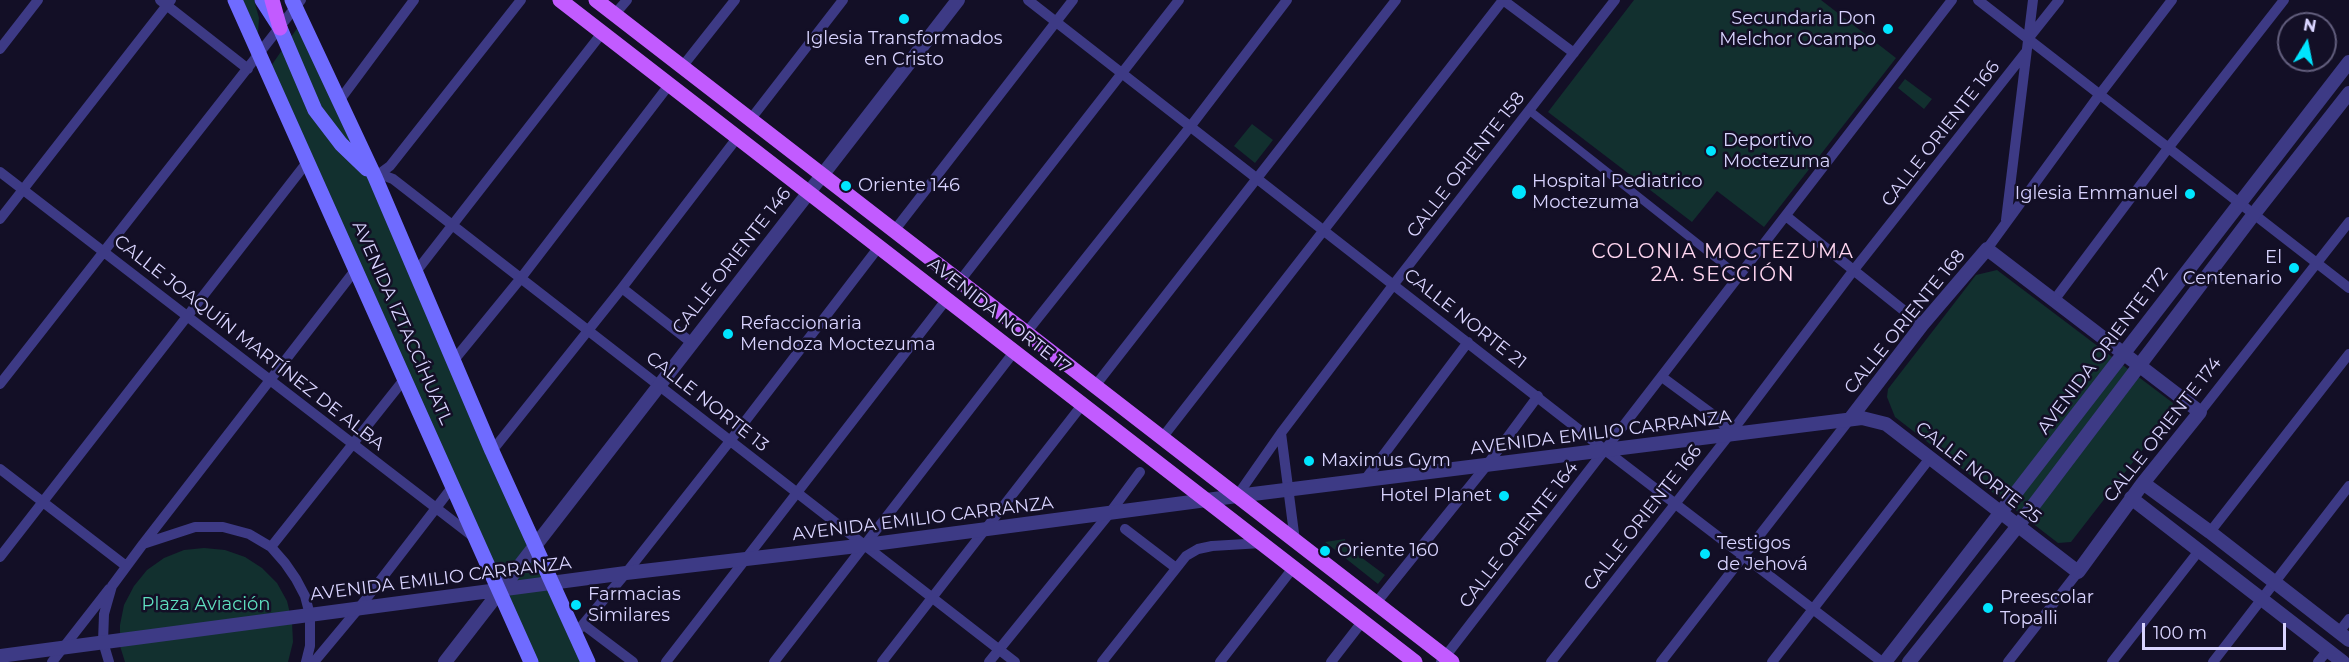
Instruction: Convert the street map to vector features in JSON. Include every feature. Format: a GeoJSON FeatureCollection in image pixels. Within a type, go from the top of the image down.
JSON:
{"type":"FeatureCollection","features":[{"type":"Feature","properties":{"kind":"main road","name":"AVENIDA IZTACCÍHUATL"},"geometry":{"type":"LineString","coordinates":[[235,0],[531,662]]}},
{"type":"Feature","properties":{"kind":"main road"},"geometry":{"type":"LineString","coordinates":[[262,0],[280,28]]}},
{"type":"Feature","properties":{"kind":"main road"},"geometry":{"type":"LineString","coordinates":[[272,0],[280,28],[315,111],[341,144],[375,177]]}},
{"type":"Feature","properties":{"kind":"main road","name":"AVENIDA NORTE 17"},"geometry":{"type":"LineString","coordinates":[[560,0],[1415,662]]}},
{"type":"Feature","properties":{"kind":"main road","name":"AVENIDA NORTE 17"},"geometry":{"type":"LineString","coordinates":[[596,0],[1376,603],[1446,660]]}},
{"type":"Feature","properties":{"kind":"main road","name":"AVENIDA IZTACCÍHUATL"},"geometry":{"type":"LineString","coordinates":[[296,3],[375,177],[492,451],[553,583],[580,630],[588,662]]}},
{"type":"Feature","properties":{"kind":"street"},"geometry":{"type":"LineString","coordinates":[[0,49],[38,0]]}},
{"type":"Feature","properties":{"kind":"street"},"geometry":{"type":"LineString","coordinates":[[339,101],[414,0]]}},
{"type":"Feature","properties":{"kind":"street"},"geometry":{"type":"LineString","coordinates":[[375,177],[390,166],[521,0]]}},
{"type":"Feature","properties":{"kind":"street"},"geometry":{"type":"LineString","coordinates":[[615,15],[627,0]]}},
{"type":"Feature","properties":{"kind":"street"},"geometry":{"type":"LineString","coordinates":[[682,66],[735,0]]}},
{"type":"Feature","properties":{"kind":"street"},"geometry":{"type":"LineString","coordinates":[[750,120],[843,0]]}},
{"type":"Feature","properties":{"kind":"street","name":"CALLE ORIENTE 146"},"geometry":{"type":"LineString","coordinates":[[445,662],[958,0]]}},
{"type":"Feature","properties":{"kind":"street","name":"CALLE NORTE 21"},"geometry":{"type":"LineString","coordinates":[[1028,0],[1605,450],[1884,662]]}},
{"type":"Feature","properties":{"kind":"street"},"geometry":{"type":"LineString","coordinates":[[894,231],[1073,0]]}},
{"type":"Feature","properties":{"kind":"street"},"geometry":{"type":"LineString","coordinates":[[959,282],[1179,0]]}},
{"type":"Feature","properties":{"kind":"street"},"geometry":{"type":"LineString","coordinates":[[1026,333],[1190,127],[1287,0]]}},
{"type":"Feature","properties":{"kind":"street"},"geometry":{"type":"LineString","coordinates":[[1095,386],[1396,0]]}},
{"type":"Feature","properties":{"kind":"street"},"geometry":{"type":"LineString","coordinates":[[1162,438],[1503,0],[1574,53]]}},
{"type":"Feature","properties":{"kind":"street","name":"CALLE ORIENTE 158"},"geometry":{"type":"LineString","coordinates":[[1237,496],[1281,433],[1394,284],[1615,0]]}},
{"type":"Feature","properties":{"kind":"street","name":"CALLE ORIENTE 164"},"geometry":{"type":"LineString","coordinates":[[1446,660],[1952,0]]}},
{"type":"Feature","properties":{"kind":"street"},"geometry":{"type":"LineString","coordinates":[[1978,0],[2349,288]]}},
{"type":"Feature","properties":{"kind":"street"},"geometry":{"type":"LineString","coordinates":[[2005,223],[2032,0]]}},
{"type":"Feature","properties":{"kind":"street"},"geometry":{"type":"LineString","coordinates":[[2028,39],[2059,0]]}},
{"type":"Feature","properties":{"kind":"street","name":"CALLE ORIENTE 168"},"geometry":{"type":"LineString","coordinates":[[1661,662],[1922,326],[1987,249],[2172,0]]}},
{"type":"Feature","properties":{"kind":"street"},"geometry":{"type":"LineString","coordinates":[[2055,299],[2169,147],[2284,0]]}},
{"type":"Feature","properties":{"kind":"street"},"geometry":{"type":"LineString","coordinates":[[0,219],[166,2],[248,69]]}},
{"type":"Feature","properties":{"kind":"street"},"geometry":{"type":"LineString","coordinates":[[0,384],[280,28],[296,3]]}},
{"type":"Feature","properties":{"kind":"street"},"geometry":{"type":"LineString","coordinates":[[415,273],[602,33]]}},
{"type":"Feature","properties":{"kind":"street","name":"CALLE ORIENTE 166"},"geometry":{"type":"LineString","coordinates":[[1551,662],[1730,434],[1853,271],[2025,53]]}},
{"type":"Feature","properties":{"kind":"street","name":"AVENIDA ORIENTE 172"},"geometry":{"type":"LineString","coordinates":[[1884,662],[2001,514],[2349,62]]}},
{"type":"Feature","properties":{"kind":"street"},"geometry":{"type":"LineString","coordinates":[[454,360],[521,278],[669,85]]}},
{"type":"Feature","properties":{"kind":"street","name":"AVENIDA ORIENTE 172"},"geometry":{"type":"LineString","coordinates":[[1909,662],[2017,527],[2139,364],[2349,93]]}},
{"type":"Feature","properties":{"kind":"street"},"geometry":{"type":"LineString","coordinates":[[1530,111],[1740,277]]}},
{"type":"Feature","properties":{"kind":"street"},"geometry":{"type":"LineString","coordinates":[[492,451],[622,288],[737,138]]}},
{"type":"Feature","properties":{"kind":"street"},"geometry":{"type":"LineString","coordinates":[[0,557],[308,161]]}},
{"type":"Feature","properties":{"kind":"street","name":"CALLE JOAQUÍN MARTÍNEZ DE ALBA"},"geometry":{"type":"LineString","coordinates":[[0,172],[478,541]]}},
{"type":"Feature","properties":{"kind":"street","name":"CALLE NORTE 13"},"geometry":{"type":"LineString","coordinates":[[375,177],[385,176],[393,179],[1015,662]]}},
{"type":"Feature","properties":{"kind":"street"},"geometry":{"type":"LineString","coordinates":[[1786,216],[1922,326]]}},
{"type":"Feature","properties":{"kind":"street","name":"CALLE ORIENTE 174"},"geometry":{"type":"LineString","coordinates":[[2008,662],[2078,572],[2131,498],[2349,222]]}},
{"type":"Feature","properties":{"kind":"street"},"geometry":{"type":"LineString","coordinates":[[633,662],[580,630],[730,441],[878,248]]}},
{"type":"Feature","properties":{"kind":"street"},"geometry":{"type":"LineString","coordinates":[[1987,249],[2125,352],[2200,412]]}},
{"type":"Feature","properties":{"kind":"street"},"geometry":{"type":"LineString","coordinates":[[52,662],[356,269]]}},
{"type":"Feature","properties":{"kind":"street"},"geometry":{"type":"LineString","coordinates":[[622,288],[692,343]]}},
{"type":"Feature","properties":{"kind":"street"},"geometry":{"type":"LineString","coordinates":[[666,662],[946,300]]}},
{"type":"Feature","properties":{"kind":"street"},"geometry":{"type":"LineString","coordinates":[[1364,481],[1468,342]]}},
{"type":"Feature","properties":{"kind":"street"},"geometry":{"type":"LineString","coordinates":[[774,662],[1014,352]]}},
{"type":"Feature","properties":{"kind":"street"},"geometry":{"type":"LineString","coordinates":[[2210,532],[2349,354]]}},
{"type":"Feature","properties":{"kind":"street"},"geometry":{"type":"LineString","coordinates":[[271,547],[405,377]]}},
{"type":"Feature","properties":{"kind":"street"},"geometry":{"type":"LineString","coordinates":[[1662,377],[1719,418],[1730,434]]}},
{"type":"Feature","properties":{"kind":"street"},"geometry":{"type":"LineString","coordinates":[[1376,603],[1487,465],[1538,396]]}},
{"type":"Feature","properties":{"kind":"street"},"geometry":{"type":"LineString","coordinates":[[882,662],[1082,405]]}},
{"type":"Feature","properties":{"kind":"street","name":"CALLE NORTE 25"},"geometry":{"type":"LineString","coordinates":[[1850,419],[1862,418],[1886,424],[2078,572]]}},
{"type":"Feature","properties":{"kind":"street","name":"AVENIDA EMILIO CARRANZA"},"geometry":{"type":"LineString","coordinates":[[0,656],[626,573],[866,545],[1850,419]]}},
{"type":"Feature","properties":{"kind":"street"},"geometry":{"type":"LineString","coordinates":[[1281,433],[1295,541]]}},
{"type":"Feature","properties":{"kind":"street"},"geometry":{"type":"LineString","coordinates":[[1772,662],[1930,458]]}},
{"type":"Feature","properties":{"kind":"street"},"geometry":{"type":"LineString","coordinates":[[0,469],[126,566]]}},
{"type":"Feature","properties":{"kind":"street"},"geometry":{"type":"LineString","coordinates":[[989,662],[1109,514],[1140,472]]}},
{"type":"Feature","properties":{"kind":"street"},"geometry":{"type":"LineString","coordinates":[[2143,483],[2344,636],[2349,619]]}},
{"type":"Feature","properties":{"kind":"street"},"geometry":{"type":"LineString","coordinates":[[314,662],[359,608],[453,486]]}},
{"type":"Feature","properties":{"kind":"street"},"geometry":{"type":"LineString","coordinates":[[2213,662],[2349,486]]}},
{"type":"Feature","properties":{"kind":"street"},"geometry":{"type":"LineString","coordinates":[[2131,498],[2343,662]]}},
{"type":"Feature","properties":{"kind":"street"},"geometry":{"type":"LineString","coordinates":[[143,544],[195,527],[223,527],[249,534],[271,547],[297,579],[305,596],[310,615],[310,646],[306,662]]}},
{"type":"Feature","properties":{"kind":"street"},"geometry":{"type":"LineString","coordinates":[[1125,529],[1176,568]]}},
{"type":"Feature","properties":{"kind":"street"},"geometry":{"type":"LineString","coordinates":[[1102,662],[1186,556],[1198,549],[1212,546],[1262,543]]}},
{"type":"Feature","properties":{"kind":"street"},"geometry":{"type":"LineString","coordinates":[[2112,662],[2198,552]]}},
{"type":"Feature","properties":{"kind":"street"},"geometry":{"type":"LineString","coordinates":[[1220,662],[1293,568]]}},
{"type":"Feature","properties":{"kind":"street"},"geometry":{"type":"LineString","coordinates":[[109,662],[103,642],[104,614],[112,586]]}},
{"type":"Feature","properties":{"kind":"street"},"geometry":{"type":"LineString","coordinates":[[1330,662],[1362,621]]}},
{"type":"Feature","properties":{"kind":"street"},"geometry":{"type":"LineString","coordinates":[[2318,662],[2328,650]]}},
{"type":"Feature","properties":{"kind":"green space"},"geometry":{"type":"Polygon","coordinates":[[[243,0],[254,0],[259,18],[258,34],[243,0]]]}},
{"type":"Feature","properties":{"kind":"green space","name":"Deportivo Moctezuma"},"geometry":{"type":"Polygon","coordinates":[[[1634,0],[1821,0],[1896,58],[1764,227],[1717,191],[1692,222],[1548,112],[1634,0]]]}},
{"type":"Feature","properties":{"kind":"green space"},"geometry":{"type":"Polygon","coordinates":[[[298,27],[378,195],[585,662],[535,662],[271,66],[298,27]]]}},
{"type":"Feature","properties":{"kind":"green space"},"geometry":{"type":"Polygon","coordinates":[[[1905,79],[1932,99],[1924,109],[1898,88],[1905,79]]]}},
{"type":"Feature","properties":{"kind":"green space"},"geometry":{"type":"Polygon","coordinates":[[[1252,124],[1273,140],[1255,163],[1234,146],[1252,124]]]}},
{"type":"Feature","properties":{"kind":"green space"},"geometry":{"type":"Polygon","coordinates":[[[1997,270],[2173,403],[2171,413],[2071,542],[2058,543],[1895,417],[1887,397],[1888,389],[1976,275],[1997,270]]]}},
{"type":"Feature","properties":{"kind":"green space"},"geometry":{"type":"Polygon","coordinates":[[[1345,539],[1346,546],[1385,575],[1378,584],[1325,542],[1345,539]]]}},
{"type":"Feature","properties":{"kind":"green space","name":"Plaza Aviación"},"geometry":{"type":"Polygon","coordinates":[[[204,548],[225,550],[245,557],[262,568],[277,583],[287,601],[292,622],[293,642],[288,662],[125,662],[120,646],[120,625],[124,605],[134,586],[147,570],[164,558],[184,550],[204,548]]]}},
{"type":"Feature","properties":{"kind":"place","name":"Iglesia Transformados en Cristo"},"geometry":{"type":"Point","coordinates":[904,19]}},
{"type":"Feature","properties":{"kind":"place","name":"Secundaria Don Melchor Ocampo"},"geometry":{"type":"Point","coordinates":[1888,29]}},
{"type":"Feature","properties":{"kind":"place","name":"Deportivo Moctezuma"},"geometry":{"type":"Point","coordinates":[1711,151]}},
{"type":"Feature","properties":{"kind":"place","name":"Oriente 146"},"geometry":{"type":"Point","coordinates":[846,186]}},
{"type":"Feature","properties":{"kind":"place","name":"Hospital Pediatrico Moctezuma"},"geometry":{"type":"Point","coordinates":[1519,192]}},
{"type":"Feature","properties":{"kind":"place","name":"Iglesia Emmanuel"},"geometry":{"type":"Point","coordinates":[2190,194]}},
{"type":"Feature","properties":{"kind":"place","name":"El Centenario"},"geometry":{"type":"Point","coordinates":[2294,268]}},
{"type":"Feature","properties":{"kind":"place","name":"Refaccionaria Mendoza Moctezuma"},"geometry":{"type":"Point","coordinates":[728,334]}},
{"type":"Feature","properties":{"kind":"place","name":"Maximus Gym"},"geometry":{"type":"Point","coordinates":[1309,461]}},
{"type":"Feature","properties":{"kind":"place","name":"Hotel Planet"},"geometry":{"type":"Point","coordinates":[1504,496]}},
{"type":"Feature","properties":{"kind":"place","name":"Oriente 160"},"geometry":{"type":"Point","coordinates":[1325,551]}},
{"type":"Feature","properties":{"kind":"place","name":"Testigos de Jehová"},"geometry":{"type":"Point","coordinates":[1705,554]}},
{"type":"Feature","properties":{"kind":"place","name":"Farmacias Similares"},"geometry":{"type":"Point","coordinates":[576,605]}},
{"type":"Feature","properties":{"kind":"place","name":"Preescolar Topalli"},"geometry":{"type":"Point","coordinates":[1988,608]}},
{"type":"Feature","properties":{"kind":"district","name":"COLONIA MOCTEZUMA 2A. SECCIÓN"},"geometry":{"type":"Point","coordinates":[1723,264]}}]}
